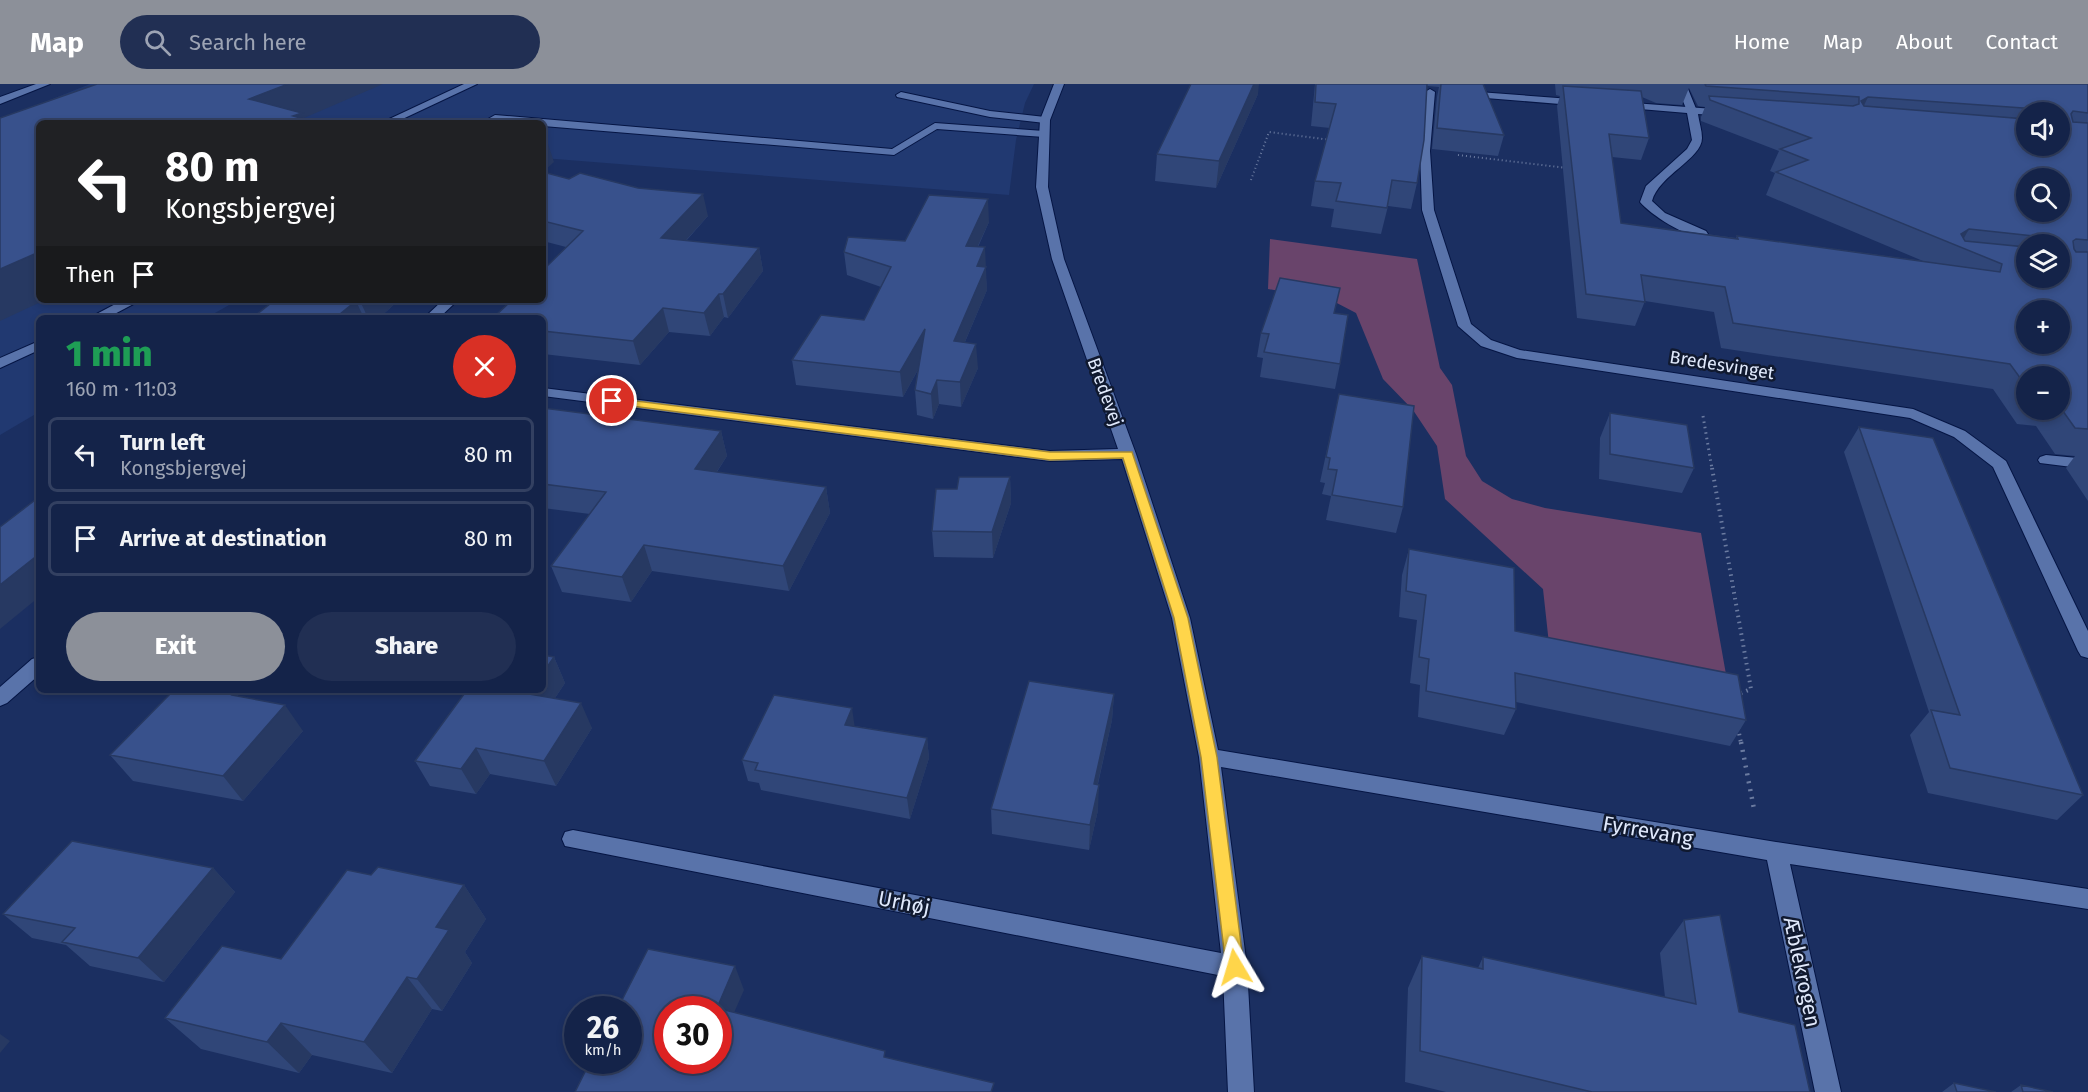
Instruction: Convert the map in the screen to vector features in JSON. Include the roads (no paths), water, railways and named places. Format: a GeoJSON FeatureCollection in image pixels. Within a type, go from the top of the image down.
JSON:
{"type":"FeatureCollection","features":[{"type":"Feature","properties":{"kind":"street"},"geometry":{"type":"LineString","coordinates":[[0,101],[45,84]]}},
{"type":"Feature","properties":{"kind":"street"},"geometry":{"type":"LineString","coordinates":[[392,120],[472,84]]}},
{"type":"Feature","properties":{"kind":"street","name":"Bredevej"},"geometry":{"type":"LineString","coordinates":[[1059,84],[1045,127],[1042,187],[1058,259],[1128,454],[1181,618],[1209,757],[1235,967],[1241,1092]]}},
{"type":"Feature","properties":{"kind":"street"},"geometry":{"type":"LineString","coordinates":[[1681,84],[1692,111],[1697,140],[1692,152],[1650,188],[1646,202],[1661,216],[1702,234]]}},
{"type":"Feature","properties":{"kind":"street"},"geometry":{"type":"LineString","coordinates":[[11,86],[33,88]]}},
{"type":"Feature","properties":{"kind":"street","name":"Bredesvinget"},"geometry":{"type":"LineString","coordinates":[[1739,114],[1435,92],[1425,151],[1428,210],[1465,326],[1486,343],[1517,354],[1913,414],[1950,427],[1976,443],[2000,465],[2088,651]]}},
{"type":"Feature","properties":{"kind":"street"},"geometry":{"type":"LineString","coordinates":[[901,95],[1045,127]]}},
{"type":"Feature","properties":{"kind":"street"},"geometry":{"type":"LineString","coordinates":[[491,120],[495,118],[518,120]]}},
{"type":"Feature","properties":{"kind":"street"},"geometry":{"type":"LineString","coordinates":[[546,122],[894,152],[935,126],[1045,127]]}},
{"type":"Feature","properties":{"kind":"street"},"geometry":{"type":"LineString","coordinates":[[102,315],[128,303]]}},
{"type":"Feature","properties":{"kind":"street"},"geometry":{"type":"LineString","coordinates":[[434,315],[448,303]]}},
{"type":"Feature","properties":{"kind":"street"},"geometry":{"type":"LineString","coordinates":[[0,364],[36,346]]}},
{"type":"Feature","properties":{"kind":"street"},"geometry":{"type":"LineString","coordinates":[[546,392],[1050,456],[1128,454]]}},
{"type":"Feature","properties":{"kind":"street"},"geometry":{"type":"LineString","coordinates":[[2046,460],[2088,464]]}},
{"type":"Feature","properties":{"kind":"street"},"geometry":{"type":"LineString","coordinates":[[0,698],[36,667]]}},
{"type":"Feature","properties":{"kind":"street","name":"Fyrrevang"},"geometry":{"type":"LineString","coordinates":[[1209,757],[1769,851],[2088,899]]}},
{"type":"Feature","properties":{"kind":"street","name":"Urhøj"},"geometry":{"type":"LineString","coordinates":[[573,839],[1235,967]]}},
{"type":"Feature","properties":{"kind":"street","name":"Æblekrogen"},"geometry":{"type":"LineString","coordinates":[[1769,851],[1828,1092]]}}]}
